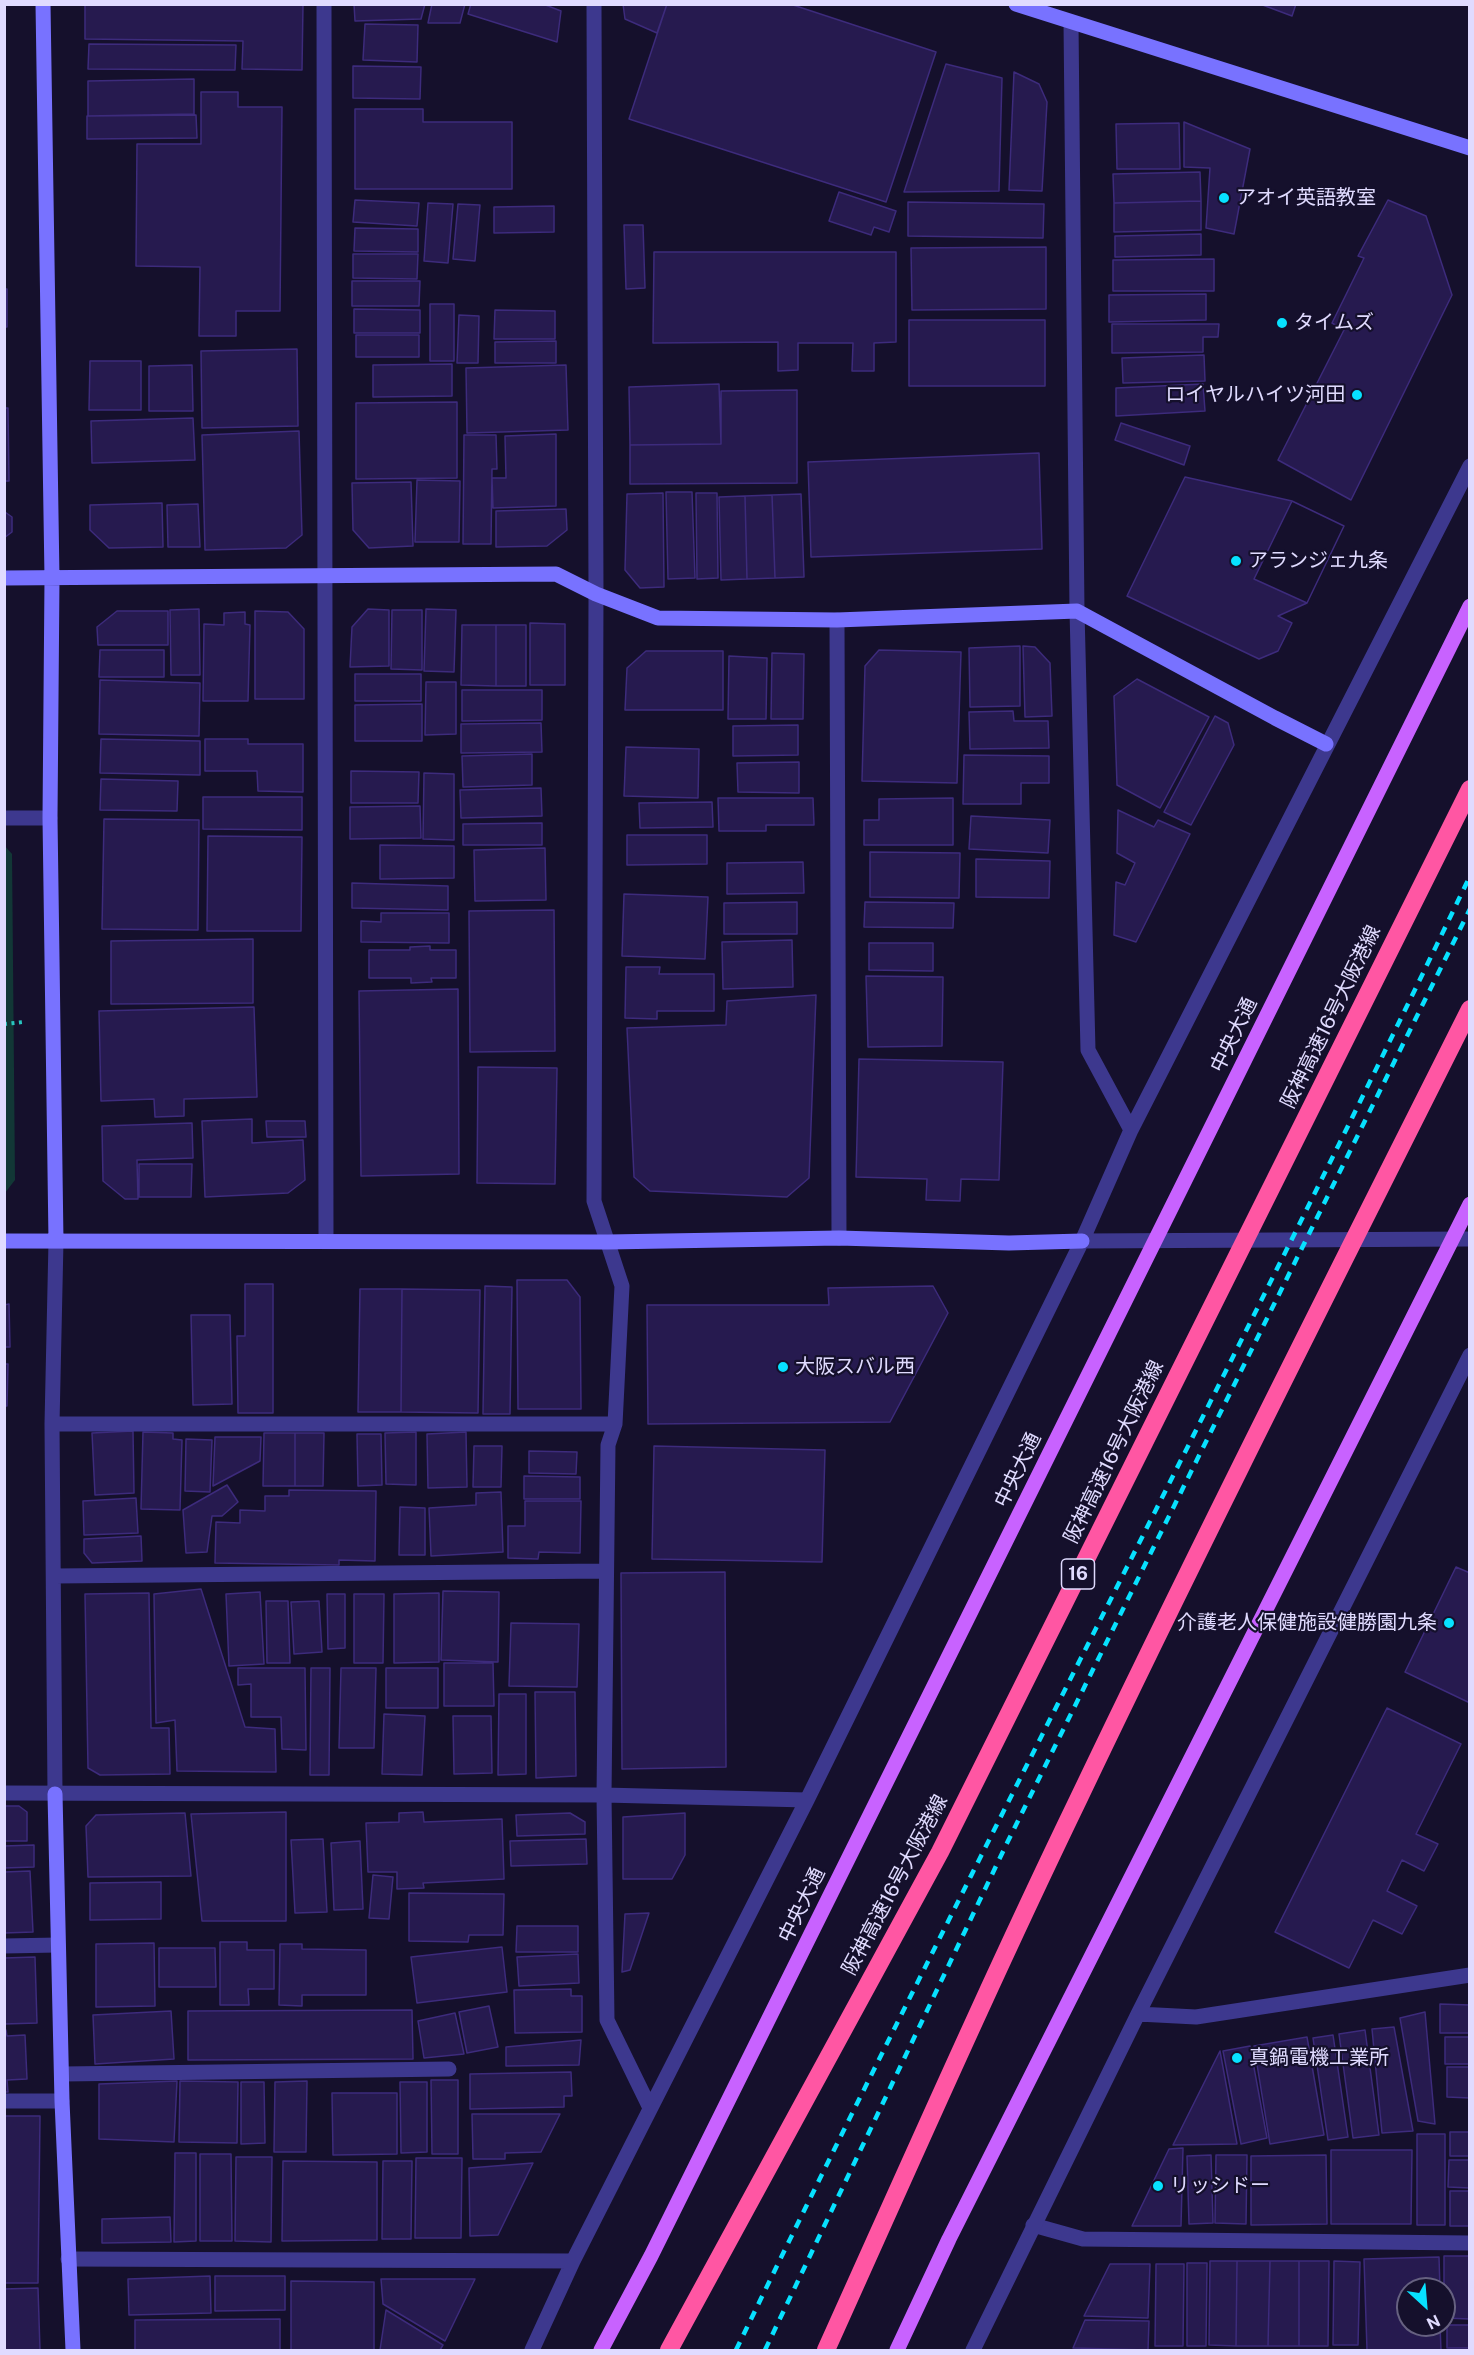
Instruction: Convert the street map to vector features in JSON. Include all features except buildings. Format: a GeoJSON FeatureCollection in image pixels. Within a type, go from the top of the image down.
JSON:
{"type":"FeatureCollection","features":[{"type":"Feature","properties":{"kind":"highway","name":"阪神高速16号大阪港線"},"geometry":{"type":"LineString","coordinates":[[669,2350],[940,1852],[1470,789]]}},
{"type":"Feature","properties":{"kind":"highway"},"geometry":{"type":"LineString","coordinates":[[826,2350],[988,1991],[1078,1799],[1308,1330],[1470,1009]]}},
{"type":"Feature","properties":{"kind":"main road","name":"中央大通"},"geometry":{"type":"LineString","coordinates":[[601,2350],[651,2256],[1470,606]]}},
{"type":"Feature","properties":{"kind":"main road"},"geometry":{"type":"LineString","coordinates":[[897,2350],[949,2239],[1470,1204]]}},
{"type":"Feature","properties":{"kind":"street"},"geometry":{"type":"LineString","coordinates":[[43,4],[52,578],[50,818],[56,1241],[52,1424],[55,1794],[62,2101],[73,2350]]}},
{"type":"Feature","properties":{"kind":"street"},"geometry":{"type":"LineString","coordinates":[[324,4],[326,1240]]}},
{"type":"Feature","properties":{"kind":"street"},"geometry":{"type":"LineString","coordinates":[[594,4],[596,594],[594,1201],[622,1286],[615,1424],[608,1445],[604,1795],[607,2020],[650,2108]]}},
{"type":"Feature","properties":{"kind":"street"},"geometry":{"type":"LineString","coordinates":[[1016,4],[1470,148]]}},
{"type":"Feature","properties":{"kind":"street"},"geometry":{"type":"LineString","coordinates":[[1071,22],[1077,611],[1088,1050],[1131,1130]]}},
{"type":"Feature","properties":{"kind":"street"},"geometry":{"type":"LineString","coordinates":[[532,2350],[573,2261],[807,1800],[1082,1241],[1131,1130],[1326,744],[1470,466]]}},
{"type":"Feature","properties":{"kind":"street"},"geometry":{"type":"LineString","coordinates":[[4,578],[556,574],[596,594],[658,618],[837,620],[1077,611],[1326,744]]}},
{"type":"Feature","properties":{"kind":"street"},"geometry":{"type":"LineString","coordinates":[[837,620],[839,1238]]}},
{"type":"Feature","properties":{"kind":"street"},"geometry":{"type":"LineString","coordinates":[[4,818],[50,818]]}},
{"type":"Feature","properties":{"kind":"street"},"geometry":{"type":"LineString","coordinates":[[4,1241],[608,1242],[839,1238],[1009,1243],[1470,1239]]}},
{"type":"Feature","properties":{"kind":"street"},"geometry":{"type":"LineString","coordinates":[[972,2350],[1138,2014],[1470,1355]]}},
{"type":"Feature","properties":{"kind":"street"},"geometry":{"type":"LineString","coordinates":[[52,1424],[615,1424]]}},
{"type":"Feature","properties":{"kind":"street"},"geometry":{"type":"LineString","coordinates":[[54,1576],[606,1571]]}},
{"type":"Feature","properties":{"kind":"street"},"geometry":{"type":"LineString","coordinates":[[4,1793],[604,1795],[807,1800]]}},
{"type":"Feature","properties":{"kind":"street"},"geometry":{"type":"LineString","coordinates":[[4,1946],[58,1945]]}},
{"type":"Feature","properties":{"kind":"street"},"geometry":{"type":"LineString","coordinates":[[1138,2014],[1196,2018],[1470,1975]]}},
{"type":"Feature","properties":{"kind":"street"},"geometry":{"type":"LineString","coordinates":[[63,2074],[449,2069]]}},
{"type":"Feature","properties":{"kind":"street"},"geometry":{"type":"LineString","coordinates":[[4,2101],[62,2101]]}},
{"type":"Feature","properties":{"kind":"street"},"geometry":{"type":"LineString","coordinates":[[1034,2225],[1083,2239],[1470,2244]]}},
{"type":"Feature","properties":{"kind":"street"},"geometry":{"type":"LineString","coordinates":[[68,2259],[573,2261]]}},
{"type":"Feature","properties":{"kind":"green space"},"geometry":{"type":"Polygon","coordinates":[[[4,845],[12,854],[15,1180],[5,1193],[4,845]]]}},
{"type":"Feature","properties":{"kind":"railway"},"geometry":{"type":"LineString","coordinates":[[736,2350],[918,1981],[1289,1246],[1470,876]]}},
{"type":"Feature","properties":{"kind":"railway"},"geometry":{"type":"LineString","coordinates":[[765,2350],[1008,1841],[1470,909]]}},
{"type":"Feature","properties":{"kind":"place","name":"アオイ英語教室"},"geometry":{"type":"Point","coordinates":[1224,198]}},
{"type":"Feature","properties":{"kind":"place","name":"タイムズ"},"geometry":{"type":"Point","coordinates":[1282,323]}},
{"type":"Feature","properties":{"kind":"place","name":"ロイヤルハイツ河田"},"geometry":{"type":"Point","coordinates":[1357,395]}},
{"type":"Feature","properties":{"kind":"place","name":"アランジェ九条"},"geometry":{"type":"Point","coordinates":[1236,561]}},
{"type":"Feature","properties":{"kind":"place","name":"大阪スバル西"},"geometry":{"type":"Point","coordinates":[783,1367]}},
{"type":"Feature","properties":{"kind":"place","name":"介護老人保健施設健勝園九条"},"geometry":{"type":"Point","coordinates":[1449,1623]}},
{"type":"Feature","properties":{"kind":"place","name":"真鍋電機工業所"},"geometry":{"type":"Point","coordinates":[1237,2058]}},
{"type":"Feature","properties":{"kind":"place","name":"リッシドー"},"geometry":{"type":"Point","coordinates":[1158,2186]}}]}
